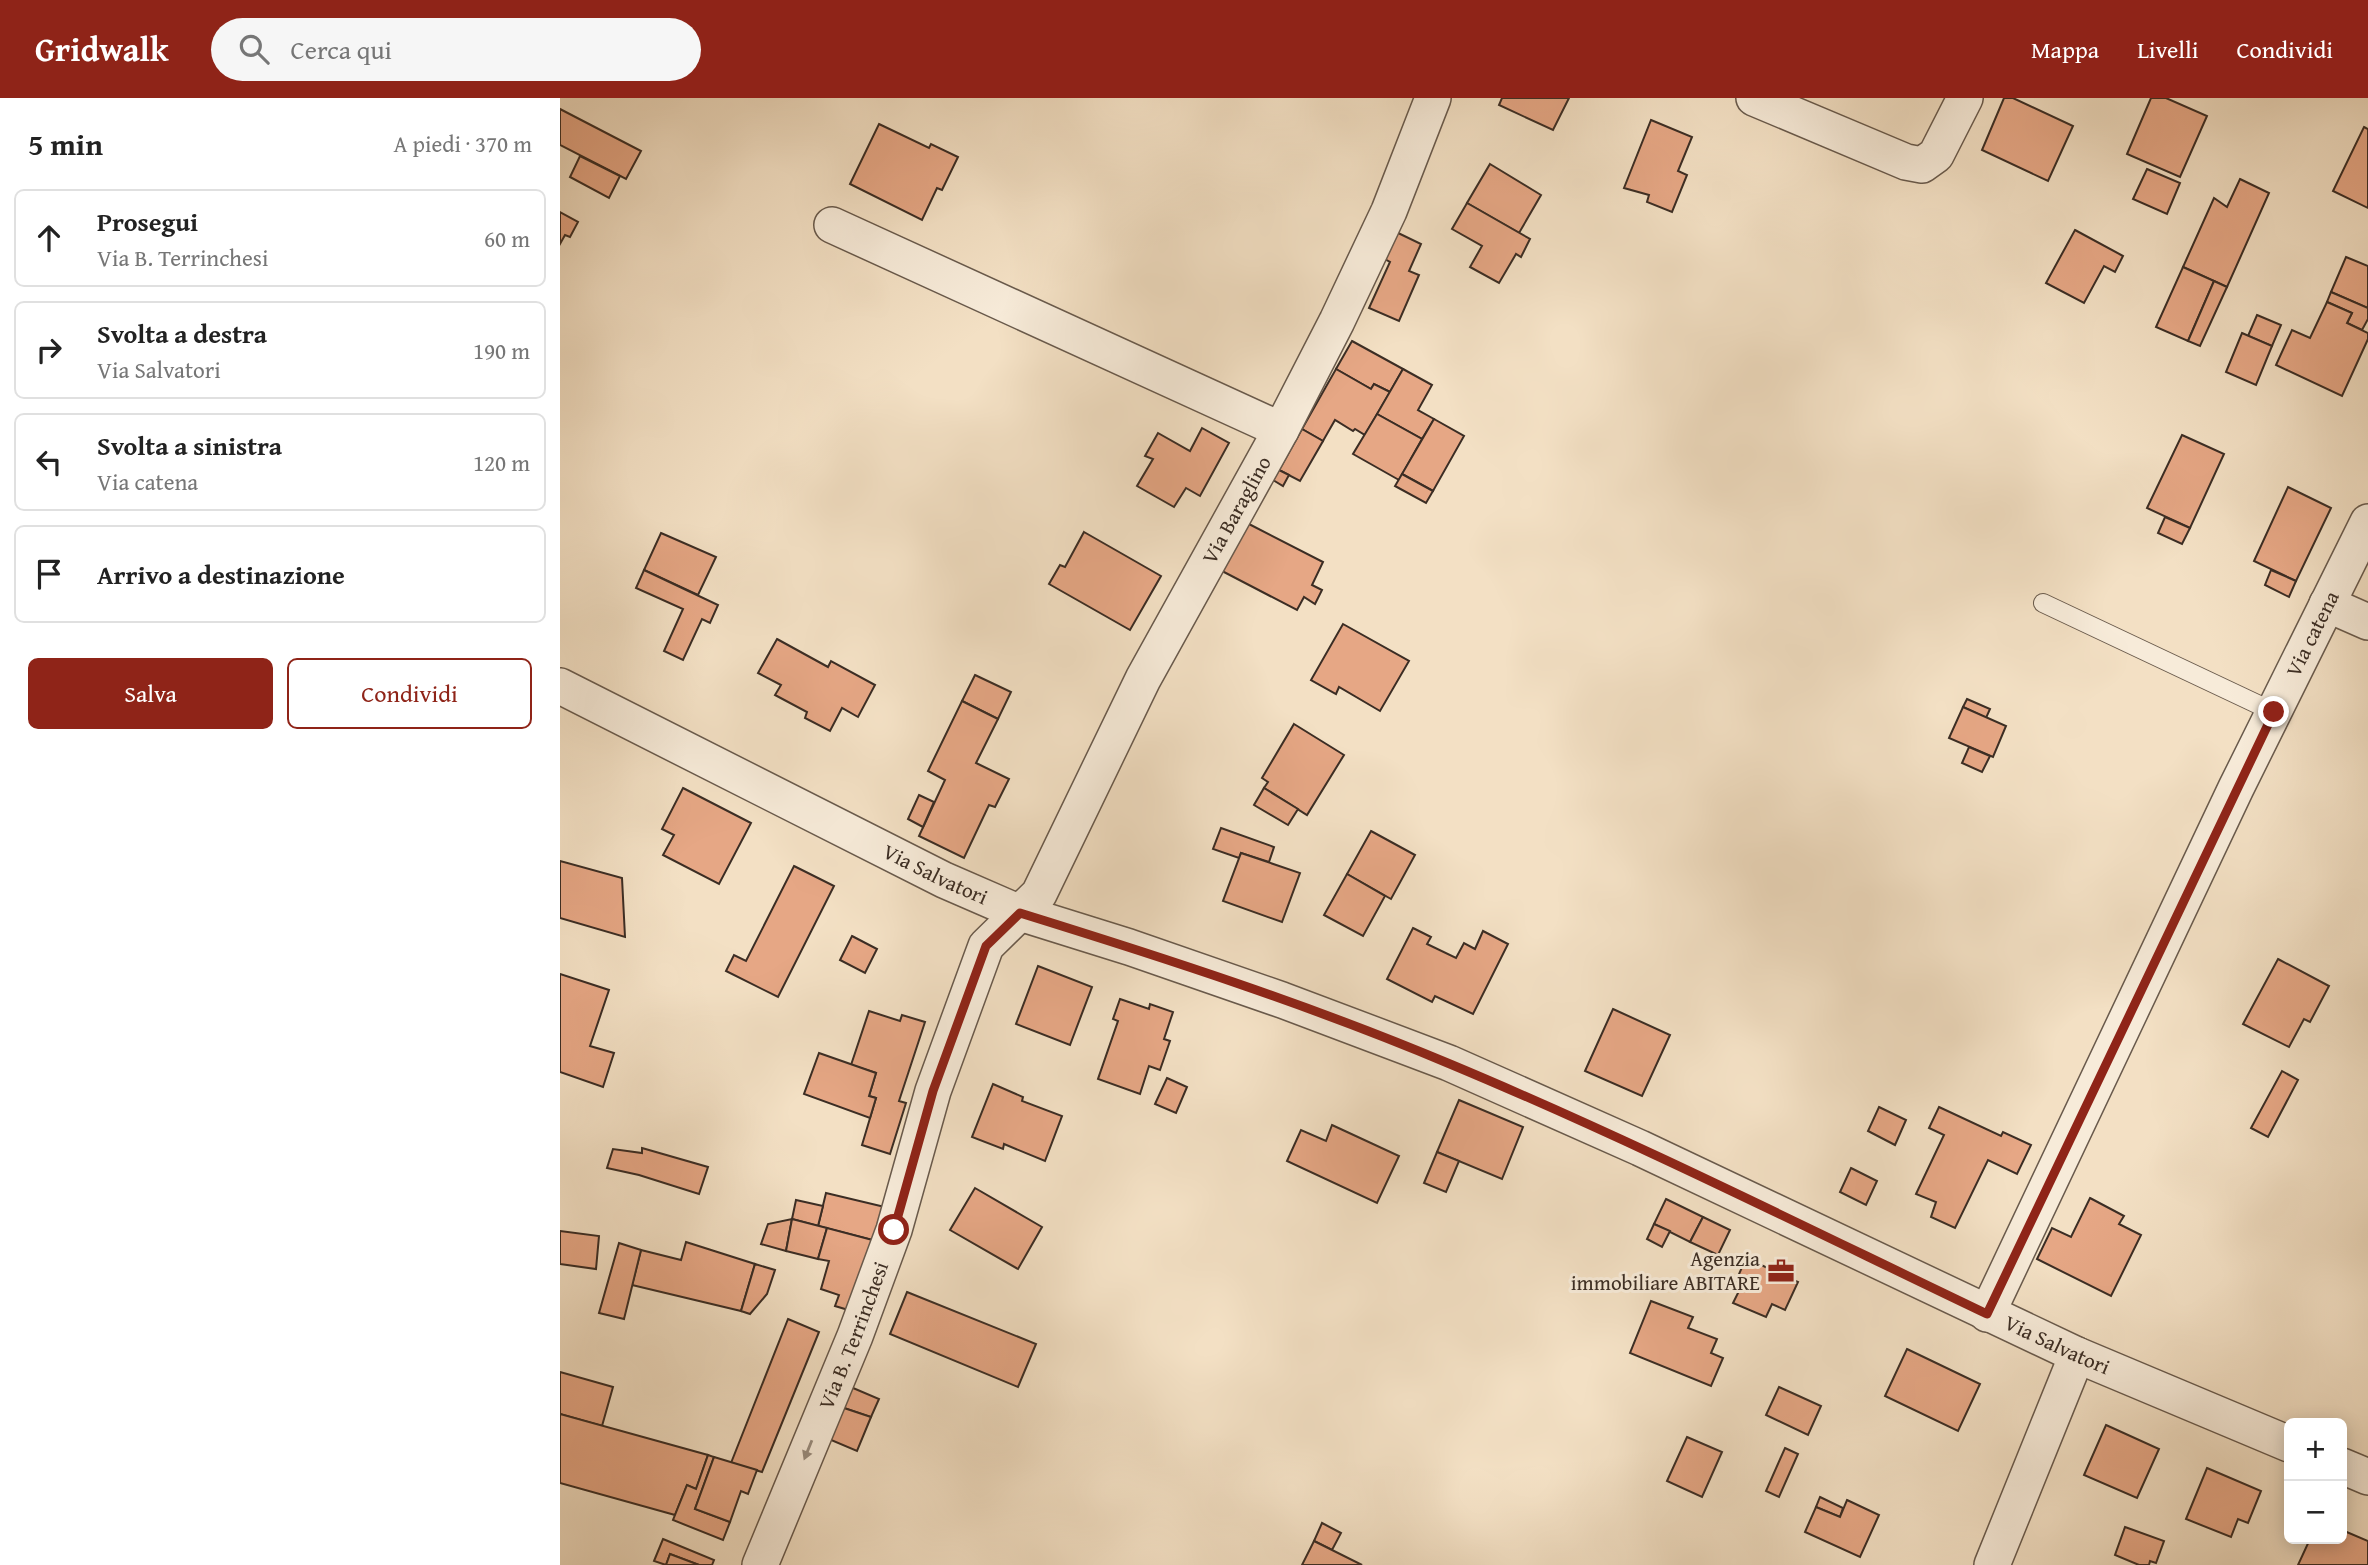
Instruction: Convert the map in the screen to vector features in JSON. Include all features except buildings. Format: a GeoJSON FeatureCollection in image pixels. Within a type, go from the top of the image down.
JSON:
{"type":"FeatureCollection","features":[{"type":"Feature","properties":{"kind":"street","name":"Via Baraglino"},"geometry":{"type":"LineString","coordinates":[[1020,913],[1039,894],[1143,679],[1281,429],[1337,321],[1389,211],[1433,98]]}},
{"type":"Feature","properties":{"kind":"street"},"geometry":{"type":"LineString","coordinates":[[1754,98],[1906,162],[1922,165],[1936,155],[1965,98]]}},
{"type":"Feature","properties":{"kind":"street"},"geometry":{"type":"LineString","coordinates":[[832,225],[1281,429]]}},
{"type":"Feature","properties":{"kind":"street","name":"Via catena"},"geometry":{"type":"LineString","coordinates":[[1987,1314],[2274,712],[2368,522]]}},
{"type":"Feature","properties":{"kind":"street"},"geometry":{"type":"LineString","coordinates":[[2327,604],[2368,622]]}},
{"type":"Feature","properties":{"kind":"street","name":"Via Salvatori"},"geometry":{"type":"LineString","coordinates":[[560,685],[944,880],[1020,913],[1282,1000],[1449,1063],[1640,1148],[2077,1355],[2284,1442]]}},
{"type":"Feature","properties":{"kind":"street","name":"Via B. Terrinchesi"},"geometry":{"type":"LineString","coordinates":[[760,1565],[855,1336],[885,1254],[933,1091],[986,946],[1020,913]]}},
{"type":"Feature","properties":{"kind":"street"},"geometry":{"type":"LineString","coordinates":[[1992,1565],[2077,1355]]}},
{"type":"Feature","properties":{"kind":"street"},"geometry":{"type":"LineString","coordinates":[[2347,1468],[2368,1477]]}},
{"type":"Feature","properties":{"kind":"lane"},"geometry":{"type":"LineString","coordinates":[[2043,603],[2274,712]]}},
{"type":"Feature","properties":{"kind":"place","name":"Agenzia immobiliare ABITARE"},"geometry":{"type":"Point","coordinates":[1781,1271]}},
{"type":"Feature","properties":{"kind":"route"},"geometry":{"type":"LineString","coordinates":[[894,1230],[933,1091],[986,946],[1020,913],[1282,1000],[1449,1063],[1640,1148],[1987,1314],[2274,712]]}}]}
